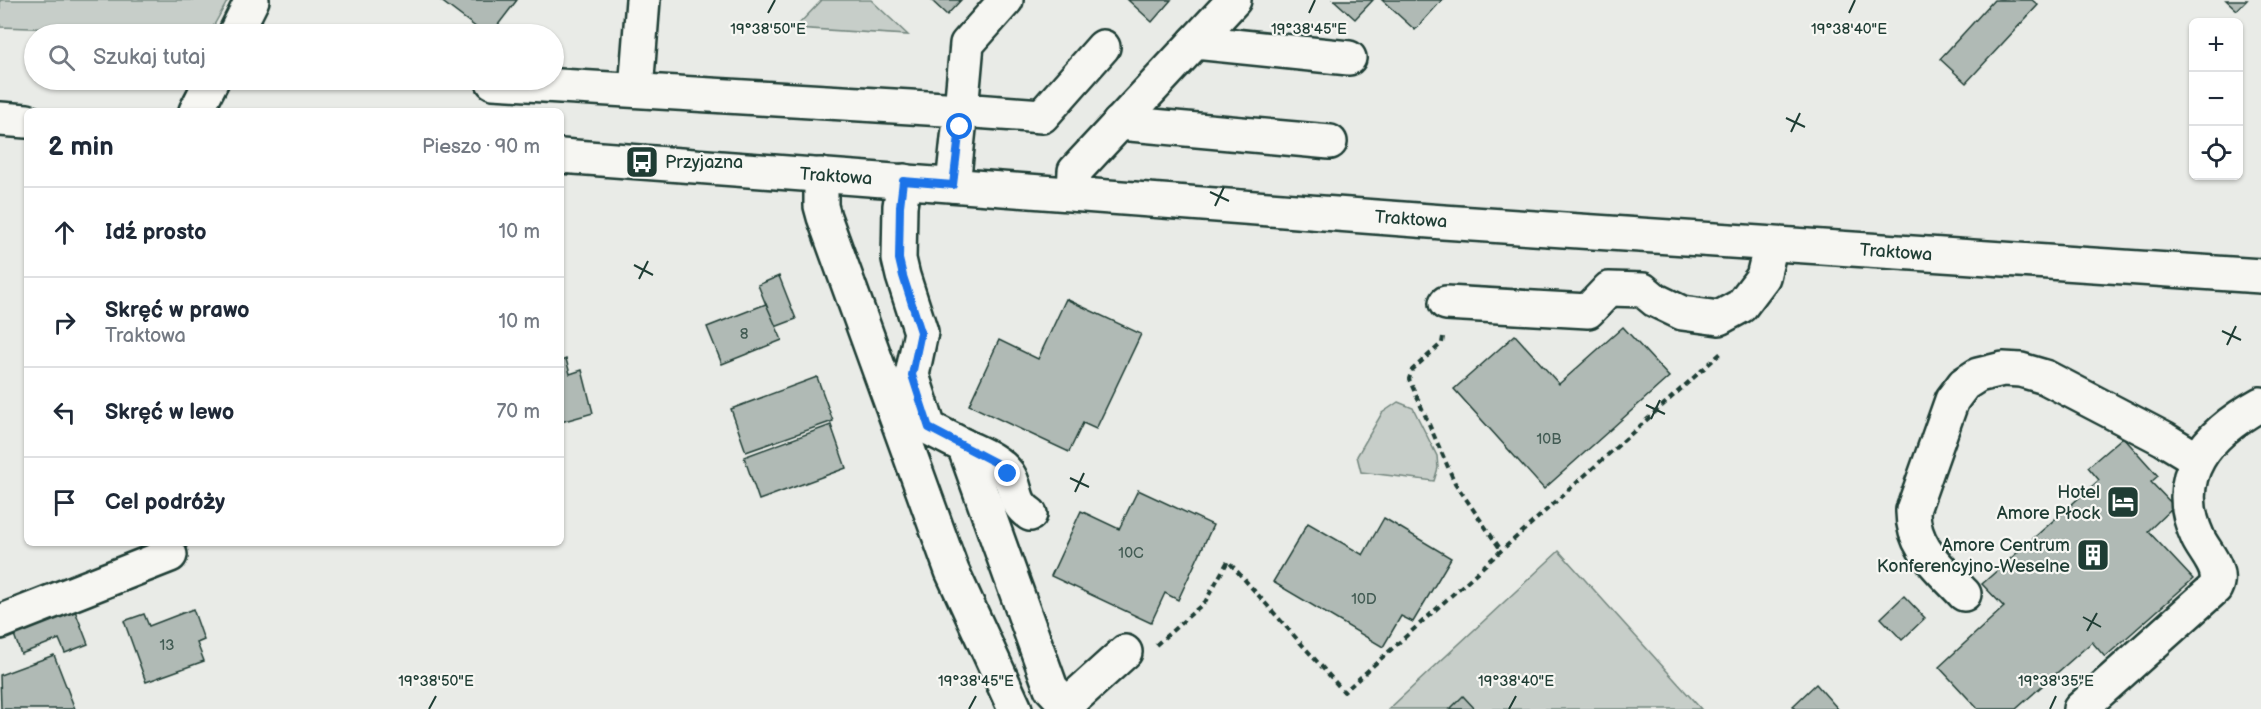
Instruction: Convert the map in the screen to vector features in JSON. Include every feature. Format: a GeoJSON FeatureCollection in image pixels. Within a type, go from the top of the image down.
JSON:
{"type":"FeatureCollection","features":[{"type":"Feature","properties":{"kind":"main road"},"geometry":{"type":"LineString","coordinates":[[240,24],[252,0]]}},
{"type":"Feature","properties":{"kind":"main road"},"geometry":{"type":"LineString","coordinates":[[636,90],[643,0]]}},
{"type":"Feature","properties":{"kind":"main road"},"geometry":{"type":"LineString","coordinates":[[953,185],[967,44],[1006,0]]}},
{"type":"Feature","properties":{"kind":"main road"},"geometry":{"type":"LineString","coordinates":[[1074,194],[1075,171],[1234,0]]}},
{"type":"Feature","properties":{"kind":"main road"},"geometry":{"type":"LineString","coordinates":[[1195,42],[1349,58]]}},
{"type":"Feature","properties":{"kind":"main road"},"geometry":{"type":"LineString","coordinates":[[564,86],[1042,116],[1103,47]]}},
{"type":"Feature","properties":{"kind":"main road"},"geometry":{"type":"LineString","coordinates":[[198,108],[207,90]]}},
{"type":"Feature","properties":{"kind":"main road"},"geometry":{"type":"LineString","coordinates":[[0,119],[24,121]]}},
{"type":"Feature","properties":{"kind":"main road"},"geometry":{"type":"LineString","coordinates":[[1119,123],[1330,142]]}},
{"type":"Feature","properties":{"kind":"main road","name":"Traktowa"},"geometry":{"type":"LineString","coordinates":[[564,156],[1443,222],[2261,276]]}},
{"type":"Feature","properties":{"kind":"main road"},"geometry":{"type":"LineString","coordinates":[[821,174],[821,206],[824,217],[952,571],[1015,709]]}},
{"type":"Feature","properties":{"kind":"main road"},"geometry":{"type":"LineString","coordinates":[[903,181],[899,259],[921,332],[912,375],[929,428],[998,464],[1008,474],[1020,507],[1030,514]]}},
{"type":"Feature","properties":{"kind":"main road"},"geometry":{"type":"LineString","coordinates":[[1446,303],[1588,311],[1609,289],[1643,290],[1655,300],[1682,313],[1719,318],[1741,306],[1762,277],[1771,244]]}},
{"type":"Feature","properties":{"kind":"main road"},"geometry":{"type":"LineString","coordinates":[[1964,594],[1921,547],[1913,525],[1913,510],[1952,400],[1964,384],[1978,375],[2012,369],[2045,377],[2198,459]]}},
{"type":"Feature","properties":{"kind":"main road"},"geometry":{"type":"LineString","coordinates":[[2080,709],[2215,588],[2218,581],[2217,571],[2198,538],[2190,517],[2188,481],[2207,446],[2226,427],[2261,404]]}},
{"type":"Feature","properties":{"kind":"main road"},"geometry":{"type":"LineString","coordinates":[[964,446],[1051,688],[1064,707],[1139,650]]}},
{"type":"Feature","properties":{"kind":"main road"},"geometry":{"type":"LineString","coordinates":[[0,622],[170,555]]}},
{"type":"Feature","properties":{"kind":"path"},"geometry":{"type":"LineString","coordinates":[[1446,303],[1442,343],[1412,370],[1409,379],[1455,483],[1501,550]]}},
{"type":"Feature","properties":{"kind":"path"},"geometry":{"type":"LineString","coordinates":[[1139,650],[1205,602],[1228,561],[1344,692],[1727,347]]}},
{"type":"Feature","properties":{"kind":"shaded area"},"geometry":{"type":"Polygon","coordinates":[[[0,0],[228,0],[215,24],[24,24],[24,28],[0,27],[0,0]]]}},
{"type":"Feature","properties":{"kind":"shaded area"},"geometry":{"type":"Polygon","coordinates":[[[822,0],[871,0],[908,35],[795,28],[822,0]]]}},
{"type":"Feature","properties":{"kind":"shaded area"},"geometry":{"type":"Polygon","coordinates":[[[1398,402],[1413,408],[1437,456],[1438,468],[1434,481],[1361,472],[1357,456],[1382,413],[1398,402]]]}},
{"type":"Feature","properties":{"kind":"shaded area"},"geometry":{"type":"Polygon","coordinates":[[[1559,551],[1701,709],[1389,709],[1559,551]]]}},
{"type":"Feature","properties":{"kind":"building"},"geometry":{"type":"Polygon","coordinates":[[[440,0],[517,0],[499,24],[472,24],[440,0]]]}},
{"type":"Feature","properties":{"kind":"building"},"geometry":{"type":"Polygon","coordinates":[[[931,0],[961,0],[947,15],[931,0]]]}},
{"type":"Feature","properties":{"kind":"building"},"geometry":{"type":"Polygon","coordinates":[[[1128,0],[1171,0],[1152,22],[1128,0]]]}},
{"type":"Feature","properties":{"kind":"building"},"geometry":{"type":"Polygon","coordinates":[[[1334,0],[1373,0],[1355,19],[1334,0]]]}},
{"type":"Feature","properties":{"kind":"building"},"geometry":{"type":"Polygon","coordinates":[[[1382,0],[1442,0],[1415,30],[1382,0]]]}},
{"type":"Feature","properties":{"kind":"building"},"geometry":{"type":"Polygon","coordinates":[[[1994,0],[2032,0],[2038,5],[1966,83],[1940,59],[1994,0]]]}},
{"type":"Feature","properties":{"kind":"building"},"geometry":{"type":"Polygon","coordinates":[[[2226,0],[2247,0],[2237,10],[2226,0]]]}},
{"type":"Feature","properties":{"kind":"building"},"geometry":{"type":"Polygon","coordinates":[[[779,276],[796,319],[775,327],[758,285],[779,276]]]}},
{"type":"Feature","properties":{"kind":"building"},"geometry":{"type":"Polygon","coordinates":[[[1066,299],[1141,334],[1096,429],[1083,423],[1069,452],[969,405],[999,340],[1038,359],[1066,299]]]}},
{"type":"Feature","properties":{"kind":"building"},"geometry":{"type":"Polygon","coordinates":[[[766,304],[782,340],[722,364],[707,327],[766,304]]]}},
{"type":"Feature","properties":{"kind":"building"},"geometry":{"type":"Polygon","coordinates":[[[1623,327],[1669,377],[1544,489],[1454,389],[1515,335],[1559,384],[1623,327]]]}},
{"type":"Feature","properties":{"kind":"building"},"geometry":{"type":"Polygon","coordinates":[[[566,359],[570,374],[582,370],[593,413],[564,421],[564,360],[566,359]]]}},
{"type":"Feature","properties":{"kind":"building"},"geometry":{"type":"Polygon","coordinates":[[[817,377],[833,421],[746,452],[731,409],[817,377]]]}},
{"type":"Feature","properties":{"kind":"building"},"geometry":{"type":"Polygon","coordinates":[[[831,425],[846,468],[759,500],[744,457],[831,425]]]}},
{"type":"Feature","properties":{"kind":"building","name":"Amore Centrum Konferencyjno-Weselne"},"geometry":{"type":"Polygon","coordinates":[[[2123,437],[2158,476],[2151,482],[2174,506],[2148,531],[2193,579],[2105,657],[2092,642],[2016,709],[1978,709],[1939,667],[2004,607],[1982,584],[2099,480],[2088,467],[2123,437]]]}},
{"type":"Feature","properties":{"kind":"building"},"geometry":{"type":"Polygon","coordinates":[[[1138,490],[1213,525],[1178,600],[1165,593],[1151,623],[1051,576],[1081,511],[1119,529],[1138,490]]]}},
{"type":"Feature","properties":{"kind":"building"},"geometry":{"type":"Polygon","coordinates":[[[1384,518],[1451,558],[1413,622],[1401,616],[1383,647],[1273,582],[1308,523],[1363,555],[1384,518]]]}},
{"type":"Feature","properties":{"kind":"building"},"geometry":{"type":"Polygon","coordinates":[[[1904,596],[1925,618],[1902,640],[1881,618],[1904,596]]]}},
{"type":"Feature","properties":{"kind":"building"},"geometry":{"type":"Polygon","coordinates":[[[74,608],[88,644],[65,653],[59,639],[21,654],[13,632],[74,608]]]}},
{"type":"Feature","properties":{"kind":"building"},"geometry":{"type":"Polygon","coordinates":[[[193,609],[204,640],[197,643],[204,661],[146,682],[124,621],[144,614],[149,626],[193,609]]]}},
{"type":"Feature","properties":{"kind":"building"},"geometry":{"type":"Polygon","coordinates":[[[54,655],[75,709],[1,709],[0,675],[54,655]]]}},
{"type":"Feature","properties":{"kind":"building"},"geometry":{"type":"Polygon","coordinates":[[[1816,684],[1838,709],[1796,709],[1793,706],[1816,684]]]}},
{"type":"Feature","properties":{"kind":"building"},"geometry":{"type":"Polygon","coordinates":[[[1463,696],[1475,709],[1450,709],[1463,696]]]}},
{"type":"Feature","properties":{"kind":"place","name":"Przyjazna"},"geometry":{"type":"Point","coordinates":[642,162]}},
{"type":"Feature","properties":{"kind":"place","name":"Hotel Amore Płock"},"geometry":{"type":"Point","coordinates":[2123,502]}},
{"type":"Feature","properties":{"kind":"place","name":"Amore Centrum Konferencyjno-Weselne"},"geometry":{"type":"Point","coordinates":[2093,555]}},
{"type":"Feature","properties":{"kind":"route"},"geometry":{"type":"LineString","coordinates":[[960,127],[953,185],[903,181],[899,259],[921,332],[912,375],[929,428],[998,464],[1008,474]]}}]}
